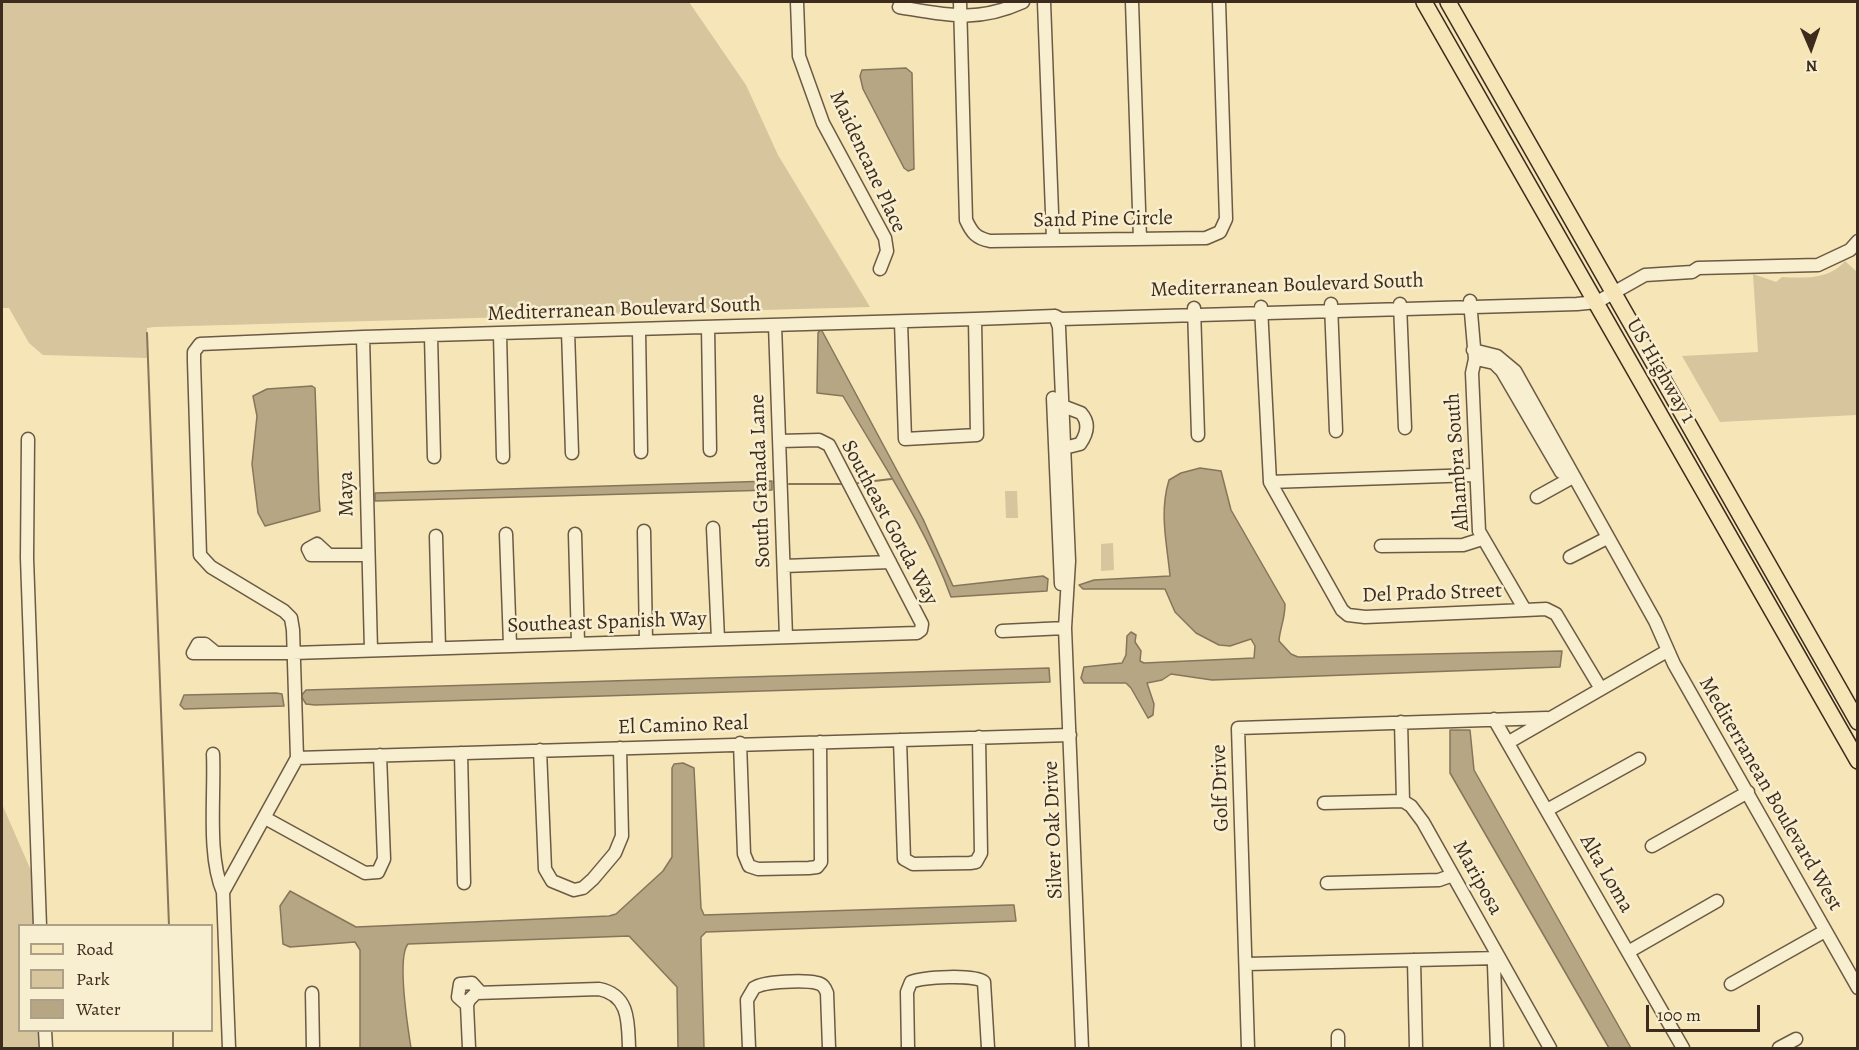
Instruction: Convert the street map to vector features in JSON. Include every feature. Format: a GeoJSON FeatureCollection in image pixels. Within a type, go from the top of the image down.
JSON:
{"type":"FeatureCollection","features":[{"type":"Feature","properties":{"kind":"main road","name":"US Highway 1"},"geometry":{"type":"LineString","coordinates":[[1424,2],[1857,761]]}},
{"type":"Feature","properties":{"kind":"main road","name":"US Highway 1"},"geometry":{"type":"LineString","coordinates":[[1449,2],[1857,722]]}},
{"type":"Feature","properties":{"kind":"main road"},"geometry":{"type":"LineString","coordinates":[[1820,695],[1837,705],[1848,706]]}},
{"type":"Feature","properties":{"kind":"main road"},"geometry":{"type":"LineString","coordinates":[[1834,720],[1846,722],[1857,730]]}},
{"type":"Feature","properties":{"kind":"street","name":"Maidencane Place"},"geometry":{"type":"LineString","coordinates":[[797,2],[799,56],[823,123],[885,238],[887,251],[880,269]]}},
{"type":"Feature","properties":{"kind":"street","name":"Sand Pine Circle"},"geometry":{"type":"LineString","coordinates":[[960,2],[964,188],[968,226],[978,239],[990,241],[1206,238],[1220,232],[1225,226],[1219,2]]}},
{"type":"Feature","properties":{"kind":"street"},"geometry":{"type":"LineString","coordinates":[[899,7],[960,17],[985,15],[1023,2]]}},
{"type":"Feature","properties":{"kind":"street"},"geometry":{"type":"LineString","coordinates":[[1044,2],[1053,239]]}},
{"type":"Feature","properties":{"kind":"street"},"geometry":{"type":"LineString","coordinates":[[1132,2],[1140,239]]}},
{"type":"Feature","properties":{"kind":"street","name":"Mediterranean Boulevard South"},"geometry":{"type":"LineString","coordinates":[[293,653],[293,630],[288,614],[205,563],[200,555],[194,361],[196,348],[205,343],[975,318],[1055,320],[1194,312],[1595,299],[1644,275],[1674,269],[1692,272],[1698,268],[1818,265],[1850,250],[1857,241]]}},
{"type":"Feature","properties":{"kind":"street","name":"Alhambra South"},"geometry":{"type":"LineString","coordinates":[[1475,303],[1476,354],[1472,373],[1477,520],[1482,539],[1525,610]]}},
{"type":"Feature","properties":{"kind":"street"},"geometry":{"type":"LineString","coordinates":[[1400,306],[1405,428]]}},
{"type":"Feature","properties":{"kind":"street"},"geometry":{"type":"LineString","coordinates":[[1331,308],[1336,431]]}},
{"type":"Feature","properties":{"kind":"street","name":"Del Prado Street"},"geometry":{"type":"LineString","coordinates":[[1261,310],[1270,482],[1342,610],[1348,615],[1365,617],[1525,610]]}},
{"type":"Feature","properties":{"kind":"street"},"geometry":{"type":"LineString","coordinates":[[1194,312],[1198,435]]}},
{"type":"Feature","properties":{"kind":"street"},"geometry":{"type":"LineString","coordinates":[[901,322],[905,439],[977,435],[975,318]]}},
{"type":"Feature","properties":{"kind":"street","name":"Silver Oak Drive"},"geometry":{"type":"LineString","coordinates":[[1055,320],[1051,327],[1060,449],[1059,562],[1065,611],[1082,1048]]}},
{"type":"Feature","properties":{"kind":"street","name":"South Granada Lane"},"geometry":{"type":"LineString","coordinates":[[775,325],[786,637]]}},
{"type":"Feature","properties":{"kind":"street"},"geometry":{"type":"LineString","coordinates":[[708,327],[711,450]]}},
{"type":"Feature","properties":{"kind":"street"},"geometry":{"type":"LineString","coordinates":[[639,330],[641,452]]}},
{"type":"Feature","properties":{"kind":"street"},"geometry":{"type":"LineString","coordinates":[[568,331],[572,453]]}},
{"type":"Feature","properties":{"kind":"street"},"geometry":{"type":"LineString","coordinates":[[500,334],[502,456]]}},
{"type":"Feature","properties":{"kind":"street"},"geometry":{"type":"LineString","coordinates":[[431,336],[434,457]]}},
{"type":"Feature","properties":{"kind":"street","name":"Maya"},"geometry":{"type":"LineString","coordinates":[[363,337],[371,650]]}},
{"type":"Feature","properties":{"kind":"street","name":"Mediterranean Boulevard West"},"geometry":{"type":"LineString","coordinates":[[1476,354],[1494,363],[1502,371],[1569,479],[1660,645],[1667,651],[1857,987]]}},
{"type":"Feature","properties":{"kind":"street"},"geometry":{"type":"LineString","coordinates":[[1058,403],[1081,412],[1086,422],[1085,437],[1080,444],[1060,449]]}},
{"type":"Feature","properties":{"kind":"street"},"geometry":{"type":"LineString","coordinates":[[28,439],[27,558],[40,924]]}},
{"type":"Feature","properties":{"kind":"street","name":"Southeast Gorda Way"},"geometry":{"type":"LineString","coordinates":[[780,441],[819,440],[829,445],[925,632]]}},
{"type":"Feature","properties":{"kind":"street"},"geometry":{"type":"LineString","coordinates":[[1270,482],[1475,475]]}},
{"type":"Feature","properties":{"kind":"street"},"geometry":{"type":"LineString","coordinates":[[1537,497],[1569,479]]}},
{"type":"Feature","properties":{"kind":"street"},"geometry":{"type":"LineString","coordinates":[[713,528],[718,639]]}},
{"type":"Feature","properties":{"kind":"street"},"geometry":{"type":"LineString","coordinates":[[644,531],[646,641]]}},
{"type":"Feature","properties":{"kind":"street"},"geometry":{"type":"LineString","coordinates":[[506,534],[510,645]]}},
{"type":"Feature","properties":{"kind":"street"},"geometry":{"type":"LineString","coordinates":[[575,534],[578,643]]}},
{"type":"Feature","properties":{"kind":"street"},"geometry":{"type":"LineString","coordinates":[[436,536],[439,648]]}},
{"type":"Feature","properties":{"kind":"street"},"geometry":{"type":"LineString","coordinates":[[1381,546],[1463,545],[1482,539]]}},
{"type":"Feature","properties":{"kind":"street"},"geometry":{"type":"LineString","coordinates":[[1570,557],[1604,540]]}},
{"type":"Feature","properties":{"kind":"street"},"geometry":{"type":"LineString","coordinates":[[329,555],[368,555]]}},
{"type":"Feature","properties":{"kind":"street"},"geometry":{"type":"LineString","coordinates":[[784,566],[890,562]]}},
{"type":"Feature","properties":{"kind":"street"},"geometry":{"type":"LineString","coordinates":[[1525,610],[1545,609],[1556,614],[1601,689]]}},
{"type":"Feature","properties":{"kind":"street"},"geometry":{"type":"LineString","coordinates":[[1002,631],[1065,628]]}},
{"type":"Feature","properties":{"kind":"street","name":"Southeast Spanish Way"},"geometry":{"type":"LineString","coordinates":[[216,653],[293,653],[925,632]]}},
{"type":"Feature","properties":{"kind":"street","name":"Golf Drive"},"geometry":{"type":"LineString","coordinates":[[1509,742],[1547,718],[1667,651]]}},
{"type":"Feature","properties":{"kind":"street"},"geometry":{"type":"LineString","coordinates":[[223,892],[297,758],[293,653]]}},
{"type":"Feature","properties":{"kind":"street","name":"Golf Drive"},"geometry":{"type":"LineString","coordinates":[[1248,1048],[1238,728],[1547,718]]}},
{"type":"Feature","properties":{"kind":"street","name":"Alta Loma"},"geometry":{"type":"LineString","coordinates":[[1494,719],[1683,1048]]}},
{"type":"Feature","properties":{"kind":"street"},"geometry":{"type":"LineString","coordinates":[[1324,803],[1403,801],[1401,722]]}},
{"type":"Feature","properties":{"kind":"street","name":"El Camino Real"},"geometry":{"type":"LineString","coordinates":[[297,758],[740,743],[1070,735]]}},
{"type":"Feature","properties":{"kind":"street"},"geometry":{"type":"LineString","coordinates":[[900,740],[903,854],[907,862],[919,864],[970,863],[980,858],[979,737]]}},
{"type":"Feature","properties":{"kind":"street"},"geometry":{"type":"LineString","coordinates":[[740,743],[746,862],[753,868],[809,868],[817,867],[823,856],[820,742]]}},
{"type":"Feature","properties":{"kind":"street"},"geometry":{"type":"LineString","coordinates":[[540,750],[545,868],[552,881],[574,890],[583,888],[593,879],[620,843],[620,748]]}},
{"type":"Feature","properties":{"kind":"street"},"geometry":{"type":"LineString","coordinates":[[461,753],[464,883]]}},
{"type":"Feature","properties":{"kind":"street"},"geometry":{"type":"LineString","coordinates":[[213,754],[216,860],[223,892],[229,1048]]}},
{"type":"Feature","properties":{"kind":"street"},"geometry":{"type":"LineString","coordinates":[[265,818],[374,878],[382,868],[384,860],[380,755]]}},
{"type":"Feature","properties":{"kind":"street"},"geometry":{"type":"LineString","coordinates":[[1547,810],[1639,759]]}},
{"type":"Feature","properties":{"kind":"street"},"geometry":{"type":"LineString","coordinates":[[1652,846],[1748,792]]}},
{"type":"Feature","properties":{"kind":"street","name":"Mariposa"},"geometry":{"type":"LineString","coordinates":[[1403,801],[1411,806],[1424,822],[1550,1048]]}},
{"type":"Feature","properties":{"kind":"street"},"geometry":{"type":"LineString","coordinates":[[1327,883],[1439,880],[1453,875]]}},
{"type":"Feature","properties":{"kind":"street"},"geometry":{"type":"LineString","coordinates":[[1628,952],[1717,901]]}},
{"type":"Feature","properties":{"kind":"street"},"geometry":{"type":"LineString","coordinates":[[1731,984],[1825,931]]}},
{"type":"Feature","properties":{"kind":"street"},"geometry":{"type":"LineString","coordinates":[[1247,964],[1498,958]]}},
{"type":"Feature","properties":{"kind":"street"},"geometry":{"type":"LineString","coordinates":[[1497,1048],[1494,965],[1498,958]]}},
{"type":"Feature","properties":{"kind":"street"},"geometry":{"type":"LineString","coordinates":[[1414,960],[1416,1048]]}},
{"type":"Feature","properties":{"kind":"street"},"geometry":{"type":"LineString","coordinates":[[908,1048],[906,992],[911,982],[921,979],[965,978],[980,979],[984,982],[988,1048]]}},
{"type":"Feature","properties":{"kind":"street"},"geometry":{"type":"LineString","coordinates":[[749,1048],[747,1000],[753,988],[766,983],[816,983],[825,988],[827,993],[829,1048]]}},
{"type":"Feature","properties":{"kind":"street"},"geometry":{"type":"LineString","coordinates":[[469,1048],[468,1005],[472,995],[606,991],[617,996],[626,1011],[629,1048]]}},
{"type":"Feature","properties":{"kind":"street"},"geometry":{"type":"LineString","coordinates":[[312,993],[313,1048]]}},
{"type":"Feature","properties":{"kind":"street"},"geometry":{"type":"LineString","coordinates":[[45,1032],[45,1048]]}},
{"type":"Feature","properties":{"kind":"street"},"geometry":{"type":"LineString","coordinates":[[1779,1048],[1796,1039]]}},
{"type":"Feature","properties":{"kind":"green space"},"geometry":{"type":"Polygon","coordinates":[[[2,2],[689,2],[746,85],[778,155],[870,307],[154,327],[147,328],[148,358],[43,355],[29,343],[9,308],[2,308],[2,2]]]}},
{"type":"Feature","properties":{"kind":"green space"},"geometry":{"type":"Polygon","coordinates":[[[1845,261],[1857,272],[1857,417],[1856,415],[1720,422],[1682,356],[1758,352],[1753,274],[1776,282],[1782,277],[1799,278],[1824,275],[1832,272],[1845,261]]]}},
{"type":"Feature","properties":{"kind":"green space"},"geometry":{"type":"Polygon","coordinates":[[[1005,491],[1017,491],[1018,518],[1006,518],[1005,491]]]}},
{"type":"Feature","properties":{"kind":"green space"},"geometry":{"type":"Polygon","coordinates":[[[1113,543],[1114,570],[1101,571],[1101,544],[1113,543]]]}},
{"type":"Feature","properties":{"kind":"green space"},"geometry":{"type":"Polygon","coordinates":[[[2,804],[39,889],[39,924],[18,924],[18,1032],[41,1032],[41,1048],[2,1048],[2,804]]]}},
{"type":"Feature","properties":{"kind":"water"},"geometry":{"type":"Polygon","coordinates":[[[906,68],[912,73],[914,169],[908,171],[904,168],[863,89],[860,76],[862,70],[906,68]]]}},
{"type":"Feature","properties":{"kind":"water"},"geometry":{"type":"Polygon","coordinates":[[[821,329],[923,519],[953,586],[1043,576],[1048,579],[1047,591],[951,597],[915,519],[843,396],[817,393],[818,333],[821,329]]]}},
{"type":"Feature","properties":{"kind":"water"},"geometry":{"type":"Polygon","coordinates":[[[312,386],[315,388],[320,511],[265,526],[258,513],[252,464],[257,416],[253,396],[267,389],[312,386]]]}},
{"type":"Feature","properties":{"kind":"water"},"geometry":{"type":"Polygon","coordinates":[[[1200,468],[1221,471],[1231,510],[1285,604],[1279,641],[1291,654],[1298,657],[1562,651],[1560,667],[1212,680],[1171,674],[1162,680],[1147,683],[1154,704],[1153,715],[1148,718],[1126,683],[1084,683],[1081,678],[1084,667],[1122,663],[1126,655],[1127,636],[1131,632],[1136,635],[1135,642],[1141,651],[1140,661],[1144,663],[1254,658],[1255,646],[1251,639],[1230,646],[1219,645],[1196,633],[1175,612],[1165,589],[1083,589],[1079,585],[1094,580],[1170,576],[1164,516],[1169,480],[1181,473],[1200,468]]]}},
{"type":"Feature","properties":{"kind":"water"},"geometry":{"type":"Polygon","coordinates":[[[772,481],[772,490],[375,501],[375,493],[772,481]]]}},
{"type":"Feature","properties":{"kind":"water"},"geometry":{"type":"Polygon","coordinates":[[[1049,668],[1050,682],[315,705],[306,704],[301,696],[306,690],[1049,668]]]}},
{"type":"Feature","properties":{"kind":"water"},"geometry":{"type":"Polygon","coordinates":[[[282,694],[284,706],[184,709],[180,705],[184,695],[282,694]]]}},
{"type":"Feature","properties":{"kind":"water"},"geometry":{"type":"Polygon","coordinates":[[[1450,730],[1470,730],[1474,770],[1631,1048],[1609,1048],[1450,773],[1450,730]]]}},
{"type":"Feature","properties":{"kind":"water"},"geometry":{"type":"Polygon","coordinates":[[[683,763],[694,768],[701,908],[704,915],[1014,905],[1016,921],[706,932],[701,937],[704,1048],[678,1048],[677,987],[629,936],[408,944],[403,963],[403,978],[411,1048],[360,1048],[360,950],[355,942],[290,947],[283,944],[280,906],[290,891],[356,927],[616,914],[663,871],[672,857],[672,768],[674,764],[683,763]]]}},
{"type":"Feature","properties":{"kind":"waterway"},"geometry":{"type":"LineString","coordinates":[[147,333],[169,924]]}},
{"type":"Feature","properties":{"kind":"waterway"},"geometry":{"type":"LineString","coordinates":[[858,483],[891,479]]}},
{"type":"Feature","properties":{"kind":"waterway"},"geometry":{"type":"LineString","coordinates":[[789,484],[843,484]]}},
{"type":"Feature","properties":{"kind":"waterway"},"geometry":{"type":"LineString","coordinates":[[173,1032],[173,1048]]}}]}
